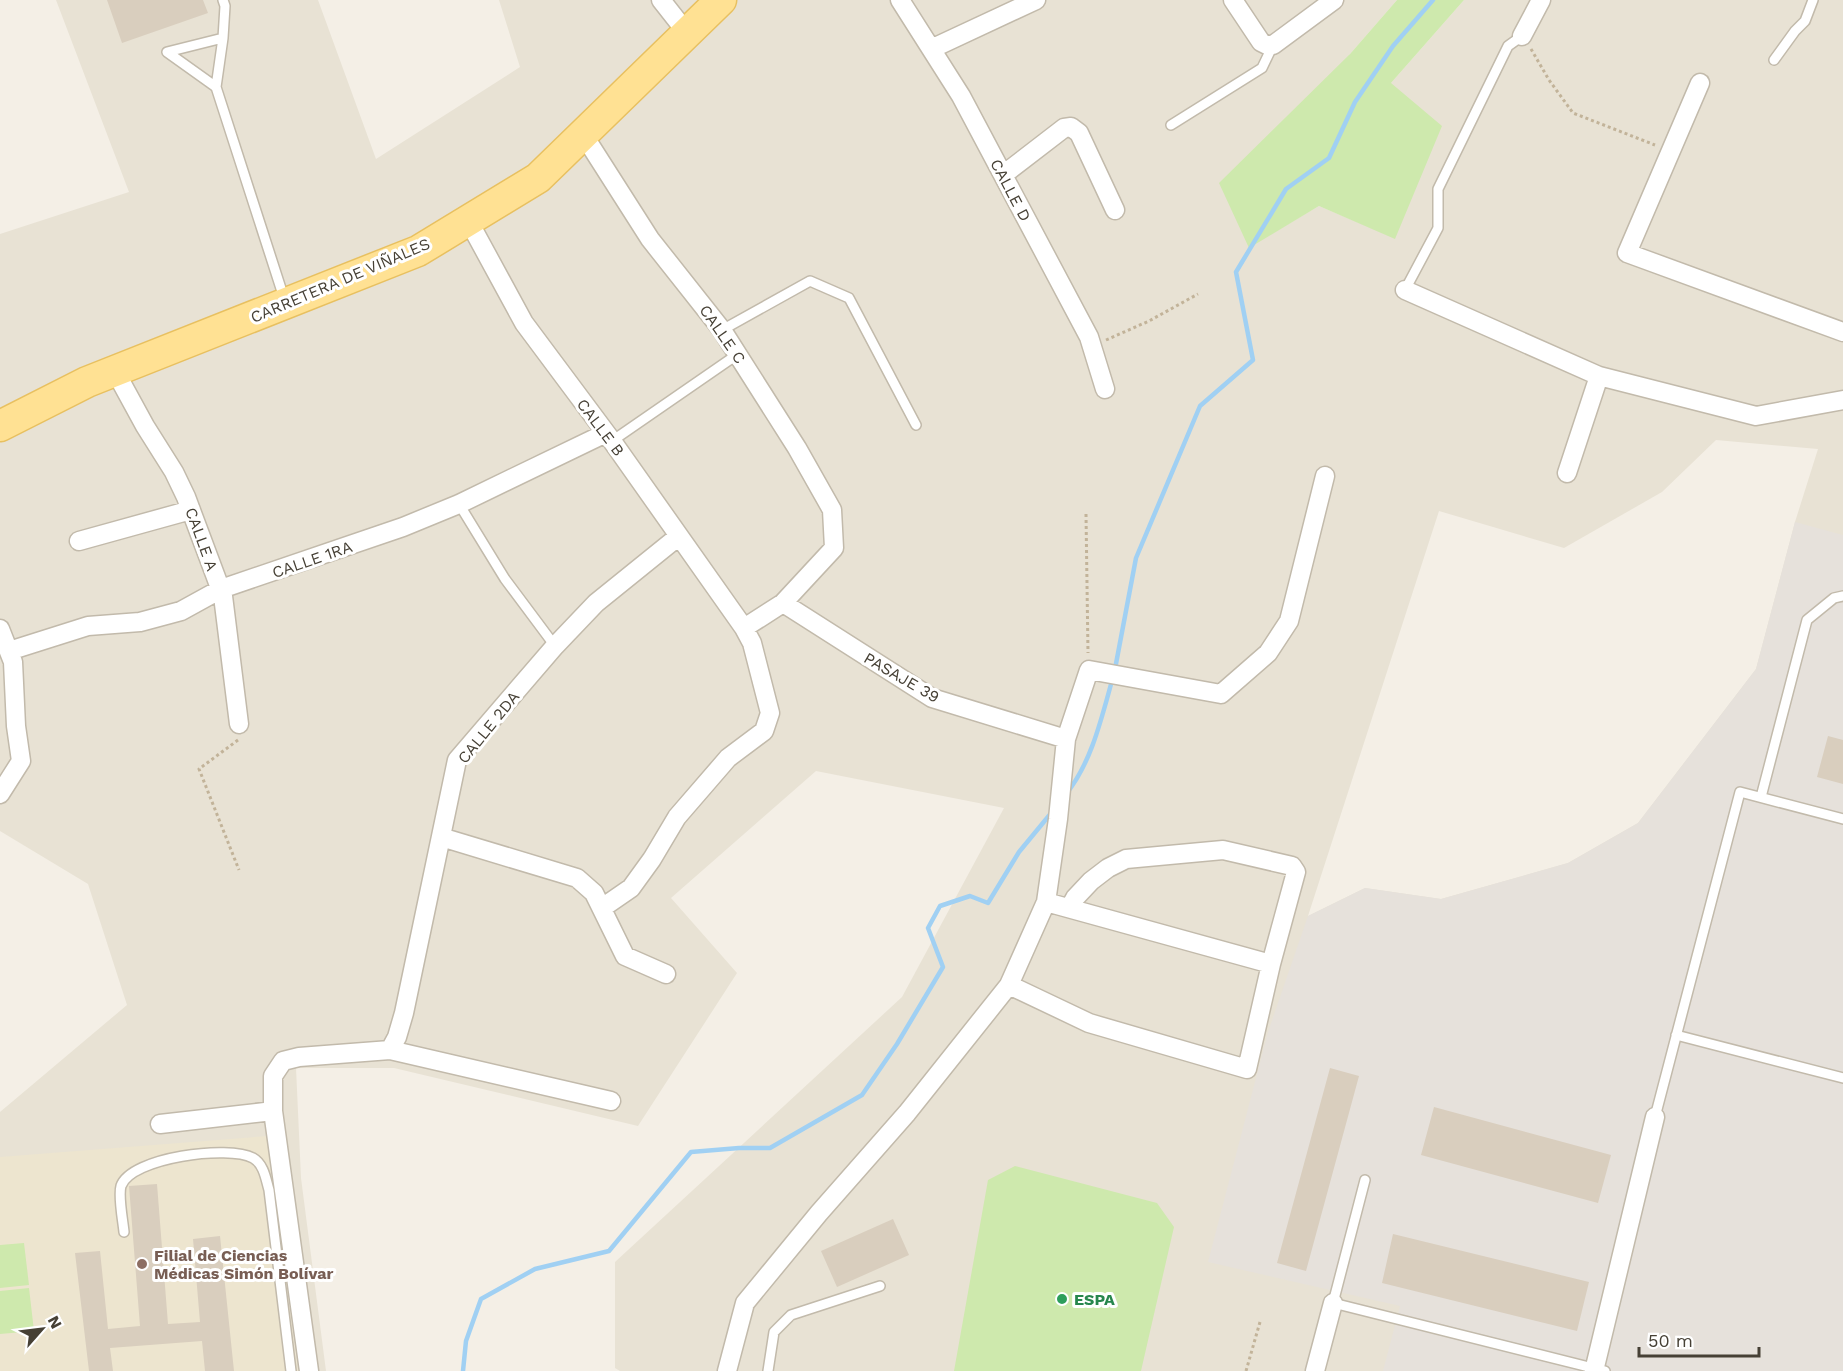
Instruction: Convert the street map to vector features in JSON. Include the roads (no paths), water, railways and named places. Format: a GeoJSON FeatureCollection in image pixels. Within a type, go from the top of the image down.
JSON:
{"type":"FeatureCollection","features":[{"type":"Feature","properties":{"kind":"main road","name":"CARRETERA DE VIÑALES"},"geometry":{"type":"LineString","coordinates":[[0,426],[87,382],[418,251],[538,178],[721,0]]}},
{"type":"Feature","properties":{"kind":"street"},"geometry":{"type":"LineString","coordinates":[[661,0],[687,33]]}},
{"type":"Feature","properties":{"kind":"street","name":"CALLE D"},"geometry":{"type":"LineString","coordinates":[[900,0],[961,96],[1089,337],[1105,389]]}},
{"type":"Feature","properties":{"kind":"street"},"geometry":{"type":"LineString","coordinates":[[931,49],[1036,0]]}},
{"type":"Feature","properties":{"kind":"street"},"geometry":{"type":"LineString","coordinates":[[1233,0],[1261,42],[1267,45],[1273,45],[1334,0]]}},
{"type":"Feature","properties":{"kind":"street"},"geometry":{"type":"LineString","coordinates":[[1522,36],[1540,0]]}},
{"type":"Feature","properties":{"kind":"street"},"geometry":{"type":"LineString","coordinates":[[1700,82],[1627,253],[1843,332]]}},
{"type":"Feature","properties":{"kind":"street"},"geometry":{"type":"LineString","coordinates":[[1003,175],[1064,128],[1071,127],[1078,133],[1115,210]]}},
{"type":"Feature","properties":{"kind":"street","name":"CALLE C"},"geometry":{"type":"LineString","coordinates":[[583,134],[650,239],[722,330],[738,354],[832,510],[834,548],[783,603]]}},
{"type":"Feature","properties":{"kind":"street","name":"CALLE B"},"geometry":{"type":"LineString","coordinates":[[468,220],[524,323],[609,437],[744,628],[752,643],[770,713],[764,731],[728,758],[685,809],[631,888],[602,908]]}},
{"type":"Feature","properties":{"kind":"street"},"geometry":{"type":"LineString","coordinates":[[1405,290],[1599,376],[1756,416],[1843,399]]}},
{"type":"Feature","properties":{"kind":"street","name":"CALLE A"},"geometry":{"type":"LineString","coordinates":[[115,371],[145,426],[174,472],[224,596],[239,724]]}},
{"type":"Feature","properties":{"kind":"street"},"geometry":{"type":"LineString","coordinates":[[1567,473],[1599,376]]}},
{"type":"Feature","properties":{"kind":"street","name":"CALLE 1RA"},"geometry":{"type":"LineString","coordinates":[[9,651],[88,626],[140,622],[181,611],[221,589],[358,543],[459,504],[609,437]]}},
{"type":"Feature","properties":{"kind":"street"},"geometry":{"type":"LineString","coordinates":[[727,1371],[745,1303],[819,1213],[907,1113],[1009,985],[1046,902],[1058,819],[1066,739],[1089,670],[1221,694],[1268,653],[1289,621],[1325,476]]}},
{"type":"Feature","properties":{"kind":"street"},"geometry":{"type":"LineString","coordinates":[[79,541],[191,510]]}},
{"type":"Feature","properties":{"kind":"street","name":"CALLE 2DA"},"geometry":{"type":"LineString","coordinates":[[390,1050],[397,1037],[404,1013],[457,760],[555,646],[596,603],[679,536]]}},
{"type":"Feature","properties":{"kind":"street"},"geometry":{"type":"LineString","coordinates":[[744,628],[783,603]]}},
{"type":"Feature","properties":{"kind":"street","name":"PASAJE 39"},"geometry":{"type":"LineString","coordinates":[[783,603],[932,698],[1066,739]]}},
{"type":"Feature","properties":{"kind":"street"},"geometry":{"type":"LineString","coordinates":[[0,629],[13,662],[16,726],[21,761],[0,794]]}},
{"type":"Feature","properties":{"kind":"street"},"geometry":{"type":"LineString","coordinates":[[441,837],[577,878],[594,893],[625,956],[666,974]]}},
{"type":"Feature","properties":{"kind":"street"},"geometry":{"type":"LineString","coordinates":[[1009,985],[1089,1023],[1247,1069],[1271,964],[1296,872],[1292,866],[1223,850],[1126,859],[1108,868],[1091,881],[1070,907]]}},
{"type":"Feature","properties":{"kind":"street"},"geometry":{"type":"LineString","coordinates":[[1046,902],[1271,964]]}},
{"type":"Feature","properties":{"kind":"street"},"geometry":{"type":"LineString","coordinates":[[309,1371],[273,1111],[273,1076],[283,1061],[298,1057],[390,1050],[610,1101]]}},
{"type":"Feature","properties":{"kind":"street"},"geometry":{"type":"LineString","coordinates":[[159,1124],[273,1111]]}},
{"type":"Feature","properties":{"kind":"street"},"geometry":{"type":"LineString","coordinates":[[1598,1370],[1655,1117]]}},
{"type":"Feature","properties":{"kind":"street"},"geometry":{"type":"LineString","coordinates":[[1315,1371],[1333,1303]]}},
{"type":"Feature","properties":{"kind":"lane"},"geometry":{"type":"LineString","coordinates":[[223,0],[225,6],[223,38],[216,87],[286,303]]}},
{"type":"Feature","properties":{"kind":"lane"},"geometry":{"type":"LineString","coordinates":[[1774,60],[1805,21],[1814,0]]}},
{"type":"Feature","properties":{"kind":"lane"},"geometry":{"type":"LineString","coordinates":[[1405,290],[1438,228],[1438,189],[1508,46],[1522,36]]}},
{"type":"Feature","properties":{"kind":"lane"},"geometry":{"type":"LineString","coordinates":[[216,87],[167,52],[223,38]]}},
{"type":"Feature","properties":{"kind":"lane"},"geometry":{"type":"LineString","coordinates":[[1171,125],[1262,68],[1273,45]]}},
{"type":"Feature","properties":{"kind":"lane"},"geometry":{"type":"LineString","coordinates":[[722,330],[810,281],[849,298],[916,424]]}},
{"type":"Feature","properties":{"kind":"lane"},"geometry":{"type":"LineString","coordinates":[[609,437],[738,354]]}},
{"type":"Feature","properties":{"kind":"lane"},"geometry":{"type":"LineString","coordinates":[[459,504],[505,579],[555,646]]}},
{"type":"Feature","properties":{"kind":"lane"},"geometry":{"type":"LineString","coordinates":[[1761,797],[1807,620],[1834,598],[1843,596]]}},
{"type":"Feature","properties":{"kind":"lane"},"geometry":{"type":"LineString","coordinates":[[1655,1117],[1740,792],[1843,819]]}},
{"type":"Feature","properties":{"kind":"lane"},"geometry":{"type":"LineString","coordinates":[[1676,1035],[1843,1078]]}},
{"type":"Feature","properties":{"kind":"lane"},"geometry":{"type":"LineString","coordinates":[[124,1232],[120,1187],[128,1176],[149,1165],[189,1155],[234,1153],[254,1159],[262,1166],[269,1191],[291,1371]]}},
{"type":"Feature","properties":{"kind":"lane"},"geometry":{"type":"LineString","coordinates":[[1365,1180],[1333,1303],[1598,1370]]}},
{"type":"Feature","properties":{"kind":"lane"},"geometry":{"type":"LineString","coordinates":[[768,1371],[774,1332],[791,1315],[880,1286]]}},
{"type":"Feature","properties":{"kind":"waterway"},"geometry":{"type":"LineString","coordinates":[[1115,669],[1136,558],[1200,406],[1253,360],[1236,272],[1286,189],[1329,158],[1355,102],[1393,46],[1433,0]]}},
{"type":"Feature","properties":{"kind":"waterway"},"geometry":{"type":"LineString","coordinates":[[1066,794],[1083,768],[1100,723],[1113,677]]}},
{"type":"Feature","properties":{"kind":"waterway"},"geometry":{"type":"LineString","coordinates":[[463,1371],[466,1341],[481,1299],[535,1269],[609,1251],[691,1152],[770,1148],[862,1095],[897,1044],[943,967],[928,928],[940,906],[970,896],[988,903],[1019,852],[1052,812]]}},
{"type":"Feature","properties":{"kind":"place","name":"Filial de Ciencias Médicas Simón Bolívar"},"geometry":{"type":"Point","coordinates":[142,1264]}},
{"type":"Feature","properties":{"kind":"place","name":"ESPA"},"geometry":{"type":"Point","coordinates":[1062,1299]}}]}
